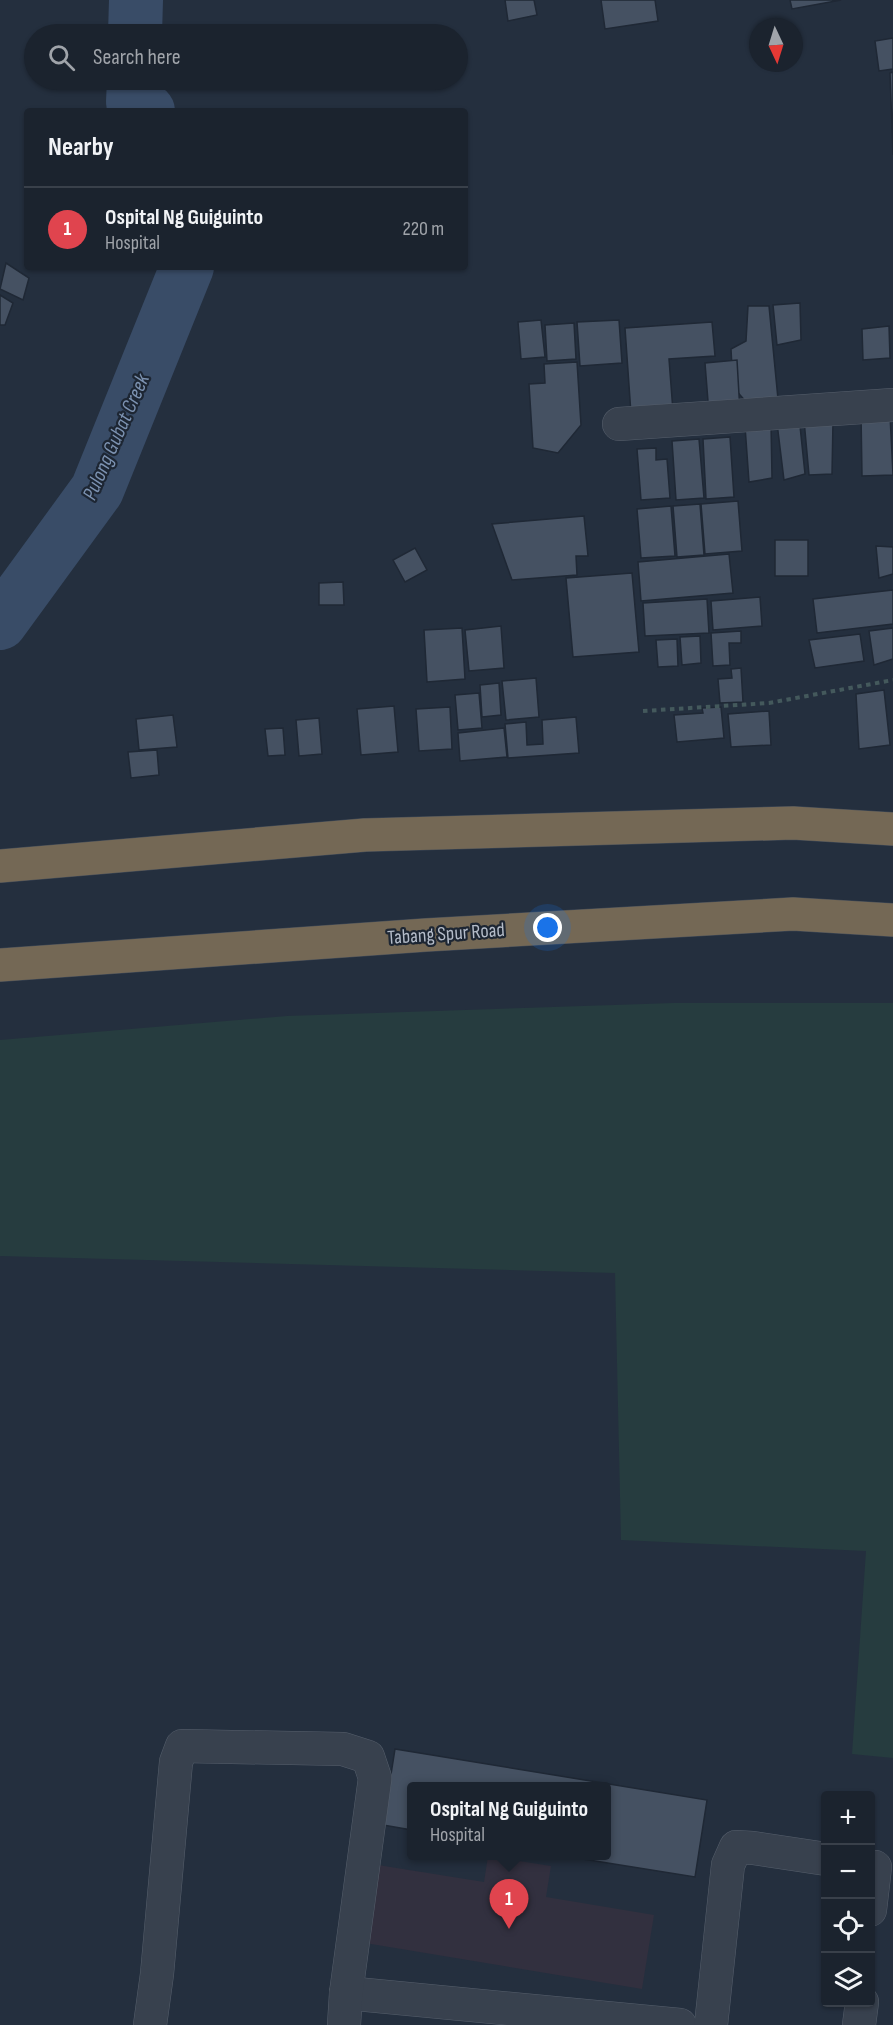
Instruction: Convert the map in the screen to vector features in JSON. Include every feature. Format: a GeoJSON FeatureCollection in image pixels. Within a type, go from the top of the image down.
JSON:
{"type":"FeatureCollection","features":[{"type":"Feature","properties":{"kind":"highway"},"geometry":{"type":"LineString","coordinates":[[0,866],[365,835],[793,823],[893,830]]}},
{"type":"Feature","properties":{"kind":"highway","name":"Tabang Spur Road"},"geometry":{"type":"LineString","coordinates":[[0,965],[426,935],[794,914],[893,920]]}},
{"type":"Feature","properties":{"kind":"street"},"geometry":{"type":"LineString","coordinates":[[619,424],[893,405]]}},
{"type":"Feature","properties":{"kind":"street"},"geometry":{"type":"LineString","coordinates":[[150,2025],[157,1974],[176,1762],[182,1746],[343,1749],[368,1757],[375,1778],[346,1993],[344,2025]]}},
{"type":"Feature","properties":{"kind":"street"},"geometry":{"type":"LineString","coordinates":[[711,2025],[728,1865],[736,1847],[821,1858]]}},
{"type":"Feature","properties":{"kind":"street"},"geometry":{"type":"LineString","coordinates":[[872,1899],[879,1867]]}},
{"type":"Feature","properties":{"kind":"street"},"geometry":{"type":"LineString","coordinates":[[346,1993],[680,2025]]}},
{"type":"Feature","properties":{"kind":"street"},"geometry":{"type":"LineString","coordinates":[[859,2025],[861,2007]]}},
{"type":"Feature","properties":{"kind":"path"},"geometry":{"type":"LineString","coordinates":[[643,711],[770,703],[893,680]]}},
{"type":"Feature","properties":{"kind":"shaded area"},"geometry":{"type":"Polygon","coordinates":[[[487,1860],[513,1860],[551,1866],[546,1897],[654,1915],[642,1989],[365,1943],[378,1865],[484,1882],[487,1860]]]}},
{"type":"Feature","properties":{"kind":"green space"},"geometry":{"type":"Polygon","coordinates":[[[674,1003],[893,1003],[893,1758],[852,1754],[866,1551],[621,1540],[615,1273],[0,1256],[0,1040],[287,1016],[674,1003]]]}},
{"type":"Feature","properties":{"kind":"building"},"geometry":{"type":"Polygon","coordinates":[[[505,0],[534,0],[537,15],[508,21],[505,0]]]}},
{"type":"Feature","properties":{"kind":"building"},"geometry":{"type":"Polygon","coordinates":[[[601,0],[655,0],[658,21],[605,29],[601,0]]]}},
{"type":"Feature","properties":{"kind":"building"},"geometry":{"type":"Polygon","coordinates":[[[790,0],[841,0],[792,9],[790,0]]]}},
{"type":"Feature","properties":{"kind":"building"},"geometry":{"type":"Polygon","coordinates":[[[893,38],[893,69],[879,71],[875,41],[893,38]]]}},
{"type":"Feature","properties":{"kind":"building"},"geometry":{"type":"Polygon","coordinates":[[[893,72],[893,155],[890,73],[893,72]]]}},
{"type":"Feature","properties":{"kind":"building"},"geometry":{"type":"Polygon","coordinates":[[[6,263],[29,278],[23,300],[0,289],[6,263]]]}},
{"type":"Feature","properties":{"kind":"building"},"geometry":{"type":"Polygon","coordinates":[[[0,295],[13,303],[5,325],[0,325],[0,295]]]}},
{"type":"Feature","properties":{"kind":"building"},"geometry":{"type":"Polygon","coordinates":[[[800,303],[801,340],[777,345],[773,305],[800,303]]]}},
{"type":"Feature","properties":{"kind":"building"},"geometry":{"type":"Polygon","coordinates":[[[748,306],[769,306],[778,399],[748,404],[733,387],[731,349],[746,341],[748,306]]]}},
{"type":"Feature","properties":{"kind":"building"},"geometry":{"type":"Polygon","coordinates":[[[541,320],[545,357],[521,359],[518,322],[541,320]]]}},
{"type":"Feature","properties":{"kind":"building"},"geometry":{"type":"Polygon","coordinates":[[[619,320],[622,363],[580,366],[577,322],[619,320]]]}},
{"type":"Feature","properties":{"kind":"building"},"geometry":{"type":"Polygon","coordinates":[[[712,322],[715,356],[669,359],[673,411],[631,414],[625,328],[712,322]]]}},
{"type":"Feature","properties":{"kind":"building"},"geometry":{"type":"Polygon","coordinates":[[[574,323],[576,359],[547,361],[545,325],[574,323]]]}},
{"type":"Feature","properties":{"kind":"building"},"geometry":{"type":"Polygon","coordinates":[[[889,326],[890,358],[863,360],[862,329],[889,326]]]}},
{"type":"Feature","properties":{"kind":"building"},"geometry":{"type":"Polygon","coordinates":[[[737,360],[740,412],[709,414],[705,363],[737,360]]]}},
{"type":"Feature","properties":{"kind":"building"},"geometry":{"type":"Polygon","coordinates":[[[577,362],[581,425],[558,453],[533,448],[529,384],[545,383],[544,364],[577,362]]]}},
{"type":"Feature","properties":{"kind":"building"},"geometry":{"type":"Polygon","coordinates":[[[861,414],[890,415],[893,475],[862,476],[861,414]]]}},
{"type":"Feature","properties":{"kind":"building"},"geometry":{"type":"Polygon","coordinates":[[[804,420],[833,421],[832,474],[809,475],[804,420]]]}},
{"type":"Feature","properties":{"kind":"building"},"geometry":{"type":"Polygon","coordinates":[[[771,423],[772,478],[749,482],[745,426],[771,423]]]}},
{"type":"Feature","properties":{"kind":"building"},"geometry":{"type":"Polygon","coordinates":[[[777,423],[800,426],[805,474],[784,480],[777,423]]]}},
{"type":"Feature","properties":{"kind":"building"},"geometry":{"type":"Polygon","coordinates":[[[730,437],[734,497],[706,499],[703,439],[730,437]]]}},
{"type":"Feature","properties":{"kind":"building"},"geometry":{"type":"Polygon","coordinates":[[[699,439],[704,498],[676,500],[672,441],[699,439]]]}},
{"type":"Feature","properties":{"kind":"building"},"geometry":{"type":"Polygon","coordinates":[[[656,448],[656,460],[667,459],[670,498],[641,500],[637,449],[656,448]]]}},
{"type":"Feature","properties":{"kind":"building"},"geometry":{"type":"Polygon","coordinates":[[[738,501],[742,551],[705,554],[701,504],[738,501]]]}},
{"type":"Feature","properties":{"kind":"building"},"geometry":{"type":"Polygon","coordinates":[[[700,504],[704,555],[677,557],[673,506],[700,504]]]}},
{"type":"Feature","properties":{"kind":"building"},"geometry":{"type":"Polygon","coordinates":[[[671,506],[675,556],[641,558],[637,509],[671,506]]]}},
{"type":"Feature","properties":{"kind":"building"},"geometry":{"type":"Polygon","coordinates":[[[584,516],[588,556],[576,556],[577,575],[512,580],[492,524],[584,516]]]}},
{"type":"Feature","properties":{"kind":"building"},"geometry":{"type":"Polygon","coordinates":[[[775,540],[808,540],[808,576],[775,576],[775,540]]]}},
{"type":"Feature","properties":{"kind":"building"},"geometry":{"type":"Polygon","coordinates":[[[876,546],[893,547],[893,574],[879,578],[876,546]]]}},
{"type":"Feature","properties":{"kind":"building"},"geometry":{"type":"Polygon","coordinates":[[[415,548],[427,570],[405,582],[393,560],[415,548]]]}},
{"type":"Feature","properties":{"kind":"building"},"geometry":{"type":"Polygon","coordinates":[[[729,554],[733,593],[641,601],[638,562],[729,554]]]}},
{"type":"Feature","properties":{"kind":"building"},"geometry":{"type":"Polygon","coordinates":[[[632,573],[639,652],[573,657],[566,578],[632,573]]]}},
{"type":"Feature","properties":{"kind":"building"},"geometry":{"type":"Polygon","coordinates":[[[343,582],[344,605],[319,605],[319,583],[343,582]]]}},
{"type":"Feature","properties":{"kind":"building"},"geometry":{"type":"Polygon","coordinates":[[[893,590],[893,624],[817,633],[813,599],[893,590]]]}},
{"type":"Feature","properties":{"kind":"building"},"geometry":{"type":"Polygon","coordinates":[[[760,597],[762,626],[713,630],[711,601],[760,597]]]}},
{"type":"Feature","properties":{"kind":"building"},"geometry":{"type":"Polygon","coordinates":[[[707,599],[709,633],[645,636],[643,603],[707,599]]]}},
{"type":"Feature","properties":{"kind":"building"},"geometry":{"type":"Polygon","coordinates":[[[501,626],[504,668],[469,671],[465,630],[501,626]]]}},
{"type":"Feature","properties":{"kind":"building"},"geometry":{"type":"Polygon","coordinates":[[[462,628],[465,679],[427,682],[424,630],[462,628]]]}},
{"type":"Feature","properties":{"kind":"building"},"geometry":{"type":"Polygon","coordinates":[[[893,628],[893,659],[874,665],[869,631],[893,628]]]}},
{"type":"Feature","properties":{"kind":"building"},"geometry":{"type":"Polygon","coordinates":[[[741,631],[741,643],[729,643],[730,665],[713,666],[711,633],[741,631]]]}},
{"type":"Feature","properties":{"kind":"building"},"geometry":{"type":"Polygon","coordinates":[[[860,634],[864,661],[815,668],[809,640],[860,634]]]}},
{"type":"Feature","properties":{"kind":"building"},"geometry":{"type":"Polygon","coordinates":[[[700,636],[701,663],[682,665],[680,637],[700,636]]]}},
{"type":"Feature","properties":{"kind":"building"},"geometry":{"type":"Polygon","coordinates":[[[677,639],[678,666],[658,667],[656,640],[677,639]]]}},
{"type":"Feature","properties":{"kind":"building"},"geometry":{"type":"Polygon","coordinates":[[[741,668],[743,702],[720,703],[718,679],[732,678],[731,669],[741,668]]]}},
{"type":"Feature","properties":{"kind":"building"},"geometry":{"type":"Polygon","coordinates":[[[536,678],[539,717],[506,720],[502,681],[536,678]]]}},
{"type":"Feature","properties":{"kind":"building"},"geometry":{"type":"Polygon","coordinates":[[[499,683],[501,715],[482,717],[480,685],[499,683]]]}},
{"type":"Feature","properties":{"kind":"building"},"geometry":{"type":"Polygon","coordinates":[[[884,690],[890,745],[859,749],[856,694],[884,690]]]}},
{"type":"Feature","properties":{"kind":"building"},"geometry":{"type":"Polygon","coordinates":[[[479,693],[482,728],[458,730],[455,695],[479,693]]]}},
{"type":"Feature","properties":{"kind":"building"},"geometry":{"type":"Polygon","coordinates":[[[394,706],[398,752],[361,755],[357,709],[394,706]]]}},
{"type":"Feature","properties":{"kind":"building"},"geometry":{"type":"Polygon","coordinates":[[[450,707],[452,749],[419,751],[416,709],[450,707]]]}},
{"type":"Feature","properties":{"kind":"building"},"geometry":{"type":"Polygon","coordinates":[[[721,707],[724,738],[677,742],[674,715],[703,713],[702,708],[721,707]]]}},
{"type":"Feature","properties":{"kind":"building"},"geometry":{"type":"Polygon","coordinates":[[[769,711],[771,745],[731,747],[728,714],[769,711]]]}},
{"type":"Feature","properties":{"kind":"building"},"geometry":{"type":"Polygon","coordinates":[[[173,715],[177,747],[139,750],[136,719],[173,715]]]}},
{"type":"Feature","properties":{"kind":"building"},"geometry":{"type":"Polygon","coordinates":[[[576,717],[579,753],[508,758],[505,724],[526,722],[527,745],[543,744],[542,720],[576,717]]]}},
{"type":"Feature","properties":{"kind":"building"},"geometry":{"type":"Polygon","coordinates":[[[319,718],[322,754],[299,756],[296,720],[319,718]]]}},
{"type":"Feature","properties":{"kind":"building"},"geometry":{"type":"Polygon","coordinates":[[[283,728],[285,755],[268,756],[265,729],[283,728]]]}},
{"type":"Feature","properties":{"kind":"building"},"geometry":{"type":"Polygon","coordinates":[[[504,728],[507,757],[460,761],[458,733],[504,728]]]}},
{"type":"Feature","properties":{"kind":"building"},"geometry":{"type":"Polygon","coordinates":[[[157,750],[159,775],[131,778],[128,752],[157,750]]]}},
{"type":"Feature","properties":{"kind":"building"},"geometry":{"type":"Polygon","coordinates":[[[395,1749],[597,1782],[407,1782],[407,1829],[383,1825],[395,1749]]]}},
{"type":"Feature","properties":{"kind":"building"},"geometry":{"type":"Polygon","coordinates":[[[611,1784],[707,1800],[695,1877],[589,1860],[611,1860],[611,1784]]]}},
{"type":"Feature","properties":{"kind":"waterway","name":"Pulong Gubat Creek"},"geometry":{"type":"LineString","coordinates":[[135,24],[136,0]]}},
{"type":"Feature","properties":{"kind":"waterway","name":"Pulong Gubat Creek"},"geometry":{"type":"LineString","coordinates":[[134,90],[133,102],[143,108]]}},
{"type":"Feature","properties":{"kind":"waterway","name":"Pulong Gubat Creek"},"geometry":{"type":"LineString","coordinates":[[0,623],[97,490],[186,270]]}},
{"type":"Feature","properties":{"kind":"place","name":"Ospital Ng Guiguinto"},"geometry":{"type":"Point","coordinates":[509,1929]}}]}
